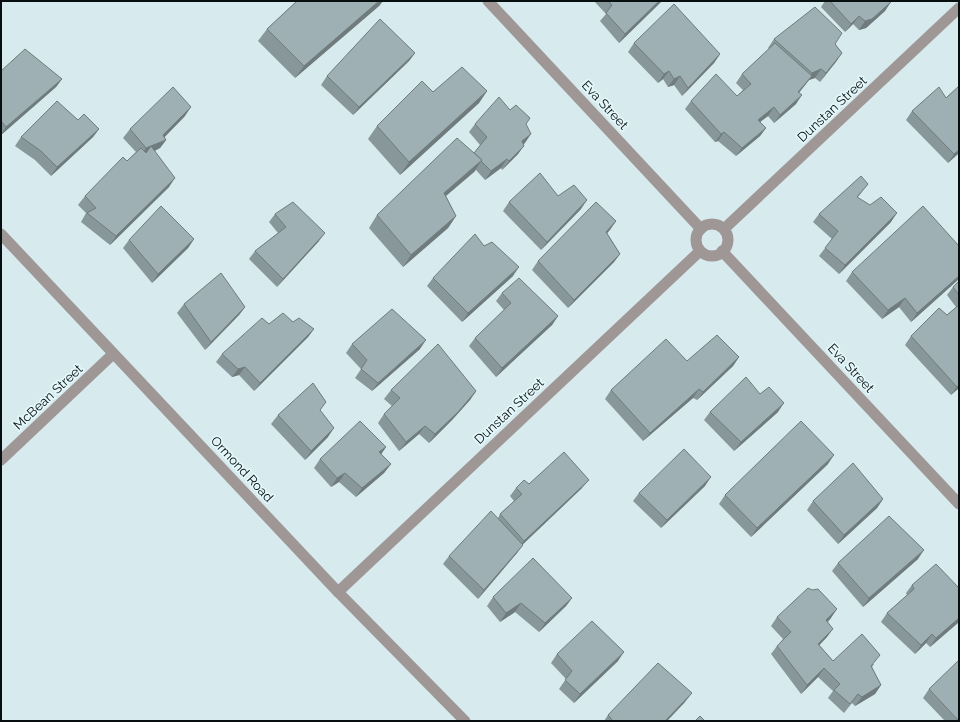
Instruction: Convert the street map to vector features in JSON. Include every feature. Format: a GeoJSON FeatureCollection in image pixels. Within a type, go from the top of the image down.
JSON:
{"type":"FeatureCollection","features":[{"type":"Feature","properties":{"kind":"street","name":"Eva Street"},"geometry":{"type":"LineString","coordinates":[[488,1],[700,229]]}},
{"type":"Feature","properties":{"kind":"street","name":"Dunstan Street"},"geometry":{"type":"LineString","coordinates":[[724,230],[959,8]]}},
{"type":"Feature","properties":{"kind":"street"},"geometry":{"type":"LineString","coordinates":[[715,224],[724,230],[726,233],[727,243],[722,251],[710,256],[700,251],[696,242],[700,229],[705,226],[715,224]]}},
{"type":"Feature","properties":{"kind":"street","name":"Ormond Road"},"geometry":{"type":"LineString","coordinates":[[1,234],[338,592],[465,721]]}},
{"type":"Feature","properties":{"kind":"street","name":"Dunstan Street"},"geometry":{"type":"LineString","coordinates":[[338,592],[700,251]]}},
{"type":"Feature","properties":{"kind":"street","name":"Eva Street"},"geometry":{"type":"LineString","coordinates":[[722,251],[959,504]]}},
{"type":"Feature","properties":{"kind":"street","name":"McBean Street"},"geometry":{"type":"LineString","coordinates":[[1,460],[113,354]]}},
{"type":"Feature","properties":{"kind":"building"},"geometry":{"type":"Polygon","coordinates":[[[297,1],[379,1],[304,66],[267,29],[297,1]]]}},
{"type":"Feature","properties":{"kind":"building"},"geometry":{"type":"Polygon","coordinates":[[[608,1],[659,1],[625,34],[606,13],[612,5],[608,1]]]}},
{"type":"Feature","properties":{"kind":"building"},"geometry":{"type":"Polygon","coordinates":[[[830,1],[891,2],[872,19],[865,21],[859,16],[851,24],[830,1]]]}},
{"type":"Feature","properties":{"kind":"building"},"geometry":{"type":"Polygon","coordinates":[[[674,4],[720,54],[688,88],[680,76],[674,79],[669,71],[664,74],[634,43],[674,4]]]}},
{"type":"Feature","properties":{"kind":"building"},"geometry":{"type":"Polygon","coordinates":[[[815,7],[842,33],[835,44],[842,53],[826,73],[821,69],[812,73],[774,39],[815,7]]]}},
{"type":"Feature","properties":{"kind":"building"},"geometry":{"type":"Polygon","coordinates":[[[380,19],[415,53],[359,107],[327,76],[380,19]]]}},
{"type":"Feature","properties":{"kind":"building"},"geometry":{"type":"Polygon","coordinates":[[[775,43],[812,76],[798,92],[802,95],[780,115],[774,107],[758,120],[766,128],[742,148],[724,132],[721,134],[691,101],[716,74],[737,96],[751,84],[742,74],[775,43]]]}},
{"type":"Feature","properties":{"kind":"building"},"geometry":{"type":"Polygon","coordinates":[[[25,49],[62,79],[6,127],[1,121],[1,71],[25,49]]]}},
{"type":"Feature","properties":{"kind":"building"},"geometry":{"type":"Polygon","coordinates":[[[462,67],[487,91],[409,162],[377,126],[422,81],[433,92],[462,67]]]}},
{"type":"Feature","properties":{"kind":"building"},"geometry":{"type":"Polygon","coordinates":[[[959,86],[959,150],[954,154],[912,111],[939,87],[946,98],[959,86]]]}},
{"type":"Feature","properties":{"kind":"building"},"geometry":{"type":"Polygon","coordinates":[[[173,87],[191,107],[163,135],[166,140],[146,148],[130,129],[173,87]]]}},
{"type":"Feature","properties":{"kind":"building"},"geometry":{"type":"Polygon","coordinates":[[[499,97],[510,110],[516,105],[530,118],[526,124],[531,134],[522,141],[524,146],[509,161],[507,159],[491,171],[474,153],[487,137],[475,124],[499,97]]]}},
{"type":"Feature","properties":{"kind":"building"},"geometry":{"type":"Polygon","coordinates":[[[57,101],[78,120],[84,114],[99,129],[57,167],[41,151],[21,137],[57,101]]]}},
{"type":"Feature","properties":{"kind":"building"},"geometry":{"type":"Polygon","coordinates":[[[457,138],[482,160],[444,193],[456,216],[411,255],[377,215],[457,138]]]}},
{"type":"Feature","properties":{"kind":"building"},"geometry":{"type":"Polygon","coordinates":[[[151,146],[175,178],[116,236],[87,213],[96,208],[85,196],[123,157],[127,161],[141,148],[146,153],[151,146]]]}},
{"type":"Feature","properties":{"kind":"building"},"geometry":{"type":"Polygon","coordinates":[[[540,173],[558,196],[574,185],[587,200],[547,242],[509,202],[540,173]]]}},
{"type":"Feature","properties":{"kind":"building"},"geometry":{"type":"Polygon","coordinates":[[[861,176],[868,184],[857,197],[870,205],[881,197],[897,213],[845,265],[825,248],[838,231],[819,214],[861,176]]]}},
{"type":"Feature","properties":{"kind":"building"},"geometry":{"type":"Polygon","coordinates":[[[293,202],[325,233],[283,279],[255,251],[286,227],[275,214],[293,202]]]}},
{"type":"Feature","properties":{"kind":"building"},"geometry":{"type":"Polygon","coordinates":[[[596,202],[616,221],[606,232],[620,254],[574,300],[538,261],[596,202]]]}},
{"type":"Feature","properties":{"kind":"building"},"geometry":{"type":"Polygon","coordinates":[[[161,206],[194,239],[158,274],[129,240],[161,206]]]}},
{"type":"Feature","properties":{"kind":"building"},"geometry":{"type":"Polygon","coordinates":[[[923,206],[959,246],[959,276],[917,313],[905,298],[888,310],[852,272],[923,206]]]}},
{"type":"Feature","properties":{"kind":"building"},"geometry":{"type":"Polygon","coordinates":[[[475,234],[484,246],[492,242],[519,267],[468,313],[433,278],[475,234]]]}},
{"type":"Feature","properties":{"kind":"building"},"geometry":{"type":"Polygon","coordinates":[[[221,273],[245,307],[211,342],[184,304],[221,273]]]}},
{"type":"Feature","properties":{"kind":"building"},"geometry":{"type":"Polygon","coordinates":[[[519,278],[558,316],[502,368],[475,338],[511,303],[502,293],[519,278]]]}},
{"type":"Feature","properties":{"kind":"building"},"geometry":{"type":"Polygon","coordinates":[[[959,281],[959,295],[953,287],[959,281]]]}},
{"type":"Feature","properties":{"kind":"building"},"geometry":{"type":"Polygon","coordinates":[[[959,305],[959,385],[957,387],[911,336],[939,308],[947,315],[959,305]]]}},
{"type":"Feature","properties":{"kind":"building"},"geometry":{"type":"Polygon","coordinates":[[[392,309],[426,340],[378,383],[361,369],[367,360],[352,344],[392,309]]]}},
{"type":"Feature","properties":{"kind":"building"},"geometry":{"type":"Polygon","coordinates":[[[283,313],[293,322],[299,318],[314,329],[260,383],[245,367],[238,369],[222,354],[262,318],[269,324],[283,313]]]}},
{"type":"Feature","properties":{"kind":"building"},"geometry":{"type":"Polygon","coordinates":[[[717,335],[739,357],[703,392],[699,389],[650,433],[611,390],[666,339],[687,361],[717,335]]]}},
{"type":"Feature","properties":{"kind":"building"},"geometry":{"type":"Polygon","coordinates":[[[438,344],[476,391],[458,412],[435,434],[425,426],[406,442],[384,414],[400,398],[391,390],[438,344]]]}},
{"type":"Feature","properties":{"kind":"building"},"geometry":{"type":"Polygon","coordinates":[[[746,377],[760,394],[769,387],[784,403],[741,442],[710,412],[746,377]]]}},
{"type":"Feature","properties":{"kind":"building"},"geometry":{"type":"Polygon","coordinates":[[[313,383],[326,402],[320,410],[334,428],[311,451],[278,415],[313,383]]]}},
{"type":"Feature","properties":{"kind":"building"},"geometry":{"type":"Polygon","coordinates":[[[360,421],[386,447],[379,452],[391,464],[362,488],[345,473],[337,478],[320,459],[360,421]]]}},
{"type":"Feature","properties":{"kind":"building"},"geometry":{"type":"Polygon","coordinates":[[[801,421],[834,455],[757,528],[725,495],[801,421]]]}},
{"type":"Feature","properties":{"kind":"building"},"geometry":{"type":"Polygon","coordinates":[[[684,449],[711,477],[667,520],[639,493],[684,449]]]}},
{"type":"Feature","properties":{"kind":"building"},"geometry":{"type":"Polygon","coordinates":[[[564,452],[589,480],[524,541],[500,514],[522,494],[516,488],[524,480],[529,484],[564,452]]]}},
{"type":"Feature","properties":{"kind":"building"},"geometry":{"type":"Polygon","coordinates":[[[853,463],[883,499],[844,535],[813,501],[853,463]]]}},
{"type":"Feature","properties":{"kind":"building"},"geometry":{"type":"Polygon","coordinates":[[[491,511],[523,545],[484,590],[449,556],[491,511]]]}},
{"type":"Feature","properties":{"kind":"building"},"geometry":{"type":"Polygon","coordinates":[[[889,516],[924,550],[869,598],[838,563],[889,516]]]}},
{"type":"Feature","properties":{"kind":"building"},"geometry":{"type":"Polygon","coordinates":[[[533,558],[572,598],[545,623],[521,603],[506,613],[493,597],[533,558]]]}},
{"type":"Feature","properties":{"kind":"building"},"geometry":{"type":"Polygon","coordinates":[[[936,564],[959,588],[959,618],[936,638],[932,634],[921,645],[887,613],[914,589],[912,585],[936,564]]]}},
{"type":"Feature","properties":{"kind":"building"},"geometry":{"type":"Polygon","coordinates":[[[808,588],[812,590],[818,589],[837,609],[826,620],[833,629],[818,644],[833,661],[862,634],[880,655],[871,666],[881,685],[862,697],[858,694],[850,704],[834,690],[840,684],[824,668],[807,685],[777,646],[791,632],[777,617],[808,588]]]}},
{"type":"Feature","properties":{"kind":"building"},"geometry":{"type":"Polygon","coordinates":[[[592,621],[624,652],[580,694],[565,680],[572,671],[557,654],[592,621]]]}},
{"type":"Feature","properties":{"kind":"building"},"geometry":{"type":"Polygon","coordinates":[[[959,660],[959,721],[929,689],[959,660]]]}},
{"type":"Feature","properties":{"kind":"building"},"geometry":{"type":"Polygon","coordinates":[[[658,663],[692,693],[665,721],[613,721],[608,715],[658,663]]]}},
{"type":"Feature","properties":{"kind":"building"},"geometry":{"type":"Polygon","coordinates":[[[700,716],[705,721],[695,721],[700,716]]]}}]}
